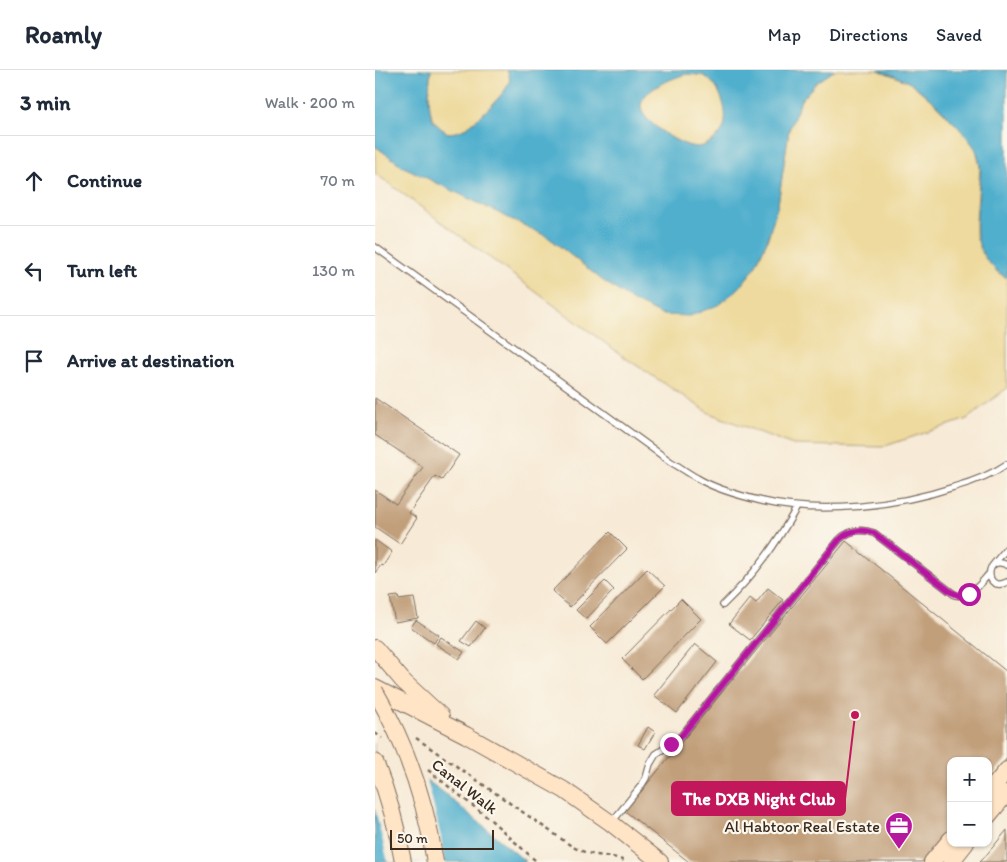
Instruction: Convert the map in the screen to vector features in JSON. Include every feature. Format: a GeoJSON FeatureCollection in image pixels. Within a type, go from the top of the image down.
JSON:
{"type":"FeatureCollection","features":[{"type":"Feature","properties":{"kind":"street"},"geometry":{"type":"LineString","coordinates":[[375,648],[418,696],[466,735]]}},
{"type":"Feature","properties":{"kind":"street"},"geometry":{"type":"LineString","coordinates":[[375,690],[466,735],[564,790],[611,823],[660,862]]}},
{"type":"Feature","properties":{"kind":"street"},"geometry":{"type":"LineString","coordinates":[[375,690],[403,745],[415,775],[426,814],[435,862]]}},
{"type":"Feature","properties":{"kind":"street"},"geometry":{"type":"LineString","coordinates":[[375,762],[392,810],[403,862]]}},
{"type":"Feature","properties":{"kind":"street"},"geometry":{"type":"LineString","coordinates":[[992,788],[1007,770]]}},
{"type":"Feature","properties":{"kind":"street"},"geometry":{"type":"LineString","coordinates":[[992,811],[1007,793]]}},
{"type":"Feature","properties":{"kind":"street"},"geometry":{"type":"LineString","coordinates":[[933,862],[947,844]]}},
{"type":"Feature","properties":{"kind":"street"},"geometry":{"type":"LineString","coordinates":[[951,862],[963,847]]}},
{"type":"Feature","properties":{"kind":"lane"},"geometry":{"type":"LineString","coordinates":[[375,247],[671,462],[698,479],[730,492],[763,502],[797,506],[833,508],[859,506],[904,500],[939,492],[973,482],[1007,464]]}},
{"type":"Feature","properties":{"kind":"lane"},"geometry":{"type":"LineString","coordinates":[[723,604],[738,590],[765,558],[777,542],[797,506]]}},
{"type":"Feature","properties":{"kind":"lane"},"geometry":{"type":"LineString","coordinates":[[611,823],[641,786],[656,754],[682,735],[844,535],[859,530],[874,533],[955,595],[965,596],[989,574],[990,569],[1007,548]]}},
{"type":"Feature","properties":{"kind":"lane"},"geometry":{"type":"LineString","coordinates":[[993,566],[997,563],[1007,565]]}},
{"type":"Feature","properties":{"kind":"lane"},"geometry":{"type":"LineString","coordinates":[[989,574],[993,582],[997,584],[1007,582]]}},
{"type":"Feature","properties":{"kind":"path"},"geometry":{"type":"LineString","coordinates":[[375,733],[383,738]]}},
{"type":"Feature","properties":{"kind":"path"},"geometry":{"type":"LineString","coordinates":[[409,734],[573,847],[583,852],[598,856],[610,856],[626,862]]}},
{"type":"Feature","properties":{"kind":"path","name":"Canal Walk"},"geometry":{"type":"LineString","coordinates":[[425,768],[492,821],[537,862]]}},
{"type":"Feature","properties":{"kind":"sand"},"geometry":{"type":"Polygon","coordinates":[[[431,70],[507,70],[509,81],[505,90],[479,118],[460,131],[448,133],[436,123],[431,114],[429,95],[431,70]]]}},
{"type":"Feature","properties":{"kind":"sand"},"geometry":{"type":"Polygon","coordinates":[[[835,70],[878,70],[911,83],[964,133],[976,149],[980,167],[976,237],[997,272],[1007,278],[1007,388],[967,419],[882,447],[793,445],[709,413],[624,357],[375,173],[375,146],[404,167],[548,237],[602,280],[738,289],[754,269],[767,241],[778,204],[789,130],[801,100],[816,83],[835,70]]]}},
{"type":"Feature","properties":{"kind":"sand"},"geometry":{"type":"Polygon","coordinates":[[[687,74],[702,75],[711,81],[720,93],[725,108],[726,116],[722,131],[716,138],[698,147],[685,144],[659,129],[648,120],[641,108],[645,96],[651,91],[674,78],[687,74]]]}},
{"type":"Feature","properties":{"kind":"water"},"geometry":{"type":"Polygon","coordinates":[[[375,70],[431,70],[429,95],[431,115],[436,124],[442,129],[448,133],[453,133],[460,131],[479,118],[494,103],[509,83],[507,70],[835,70],[816,83],[801,100],[789,130],[778,204],[767,241],[754,269],[738,289],[718,305],[690,316],[662,315],[633,301],[602,280],[548,237],[404,167],[375,146],[375,70]],[[687,74],[674,78],[651,91],[645,96],[641,108],[646,118],[665,134],[685,144],[698,147],[715,139],[723,129],[725,123],[724,108],[719,93],[711,81],[704,76],[687,74]]]}},
{"type":"Feature","properties":{"kind":"water"},"geometry":{"type":"Polygon","coordinates":[[[878,70],[1007,70],[1007,278],[995,269],[980,249],[977,215],[980,165],[976,150],[956,125],[917,87],[878,70]]]}},
{"type":"Feature","properties":{"kind":"water"},"geometry":{"type":"Polygon","coordinates":[[[375,743],[443,792],[526,862],[375,862],[375,743]]]}},
{"type":"Feature","properties":{"kind":"pier"},"geometry":{"type":"Polygon","coordinates":[[[375,741],[425,775],[441,838],[444,862],[388,862],[375,809],[375,741]]]}},
{"type":"Feature","properties":{"kind":"building"},"geometry":{"type":"Polygon","coordinates":[[[375,398],[459,455],[442,480],[435,476],[409,513],[417,518],[400,544],[375,527],[375,490],[396,504],[423,467],[375,435],[375,398]]]}},
{"type":"Feature","properties":{"kind":"building"},"geometry":{"type":"Polygon","coordinates":[[[610,532],[627,549],[570,607],[552,591],[610,532]]]}},
{"type":"Feature","properties":{"kind":"building"},"geometry":{"type":"Polygon","coordinates":[[[375,540],[392,552],[383,566],[381,565],[375,573],[375,540]]]}},
{"type":"Feature","properties":{"kind":"building"},"geometry":{"type":"Polygon","coordinates":[[[846,541],[1007,672],[1007,758],[992,776],[992,757],[947,757],[947,832],[922,862],[689,862],[625,811],[846,541]]]}},
{"type":"Feature","properties":{"kind":"building"},"geometry":{"type":"Polygon","coordinates":[[[647,569],[665,586],[607,644],[590,627],[647,569]]]}},
{"type":"Feature","properties":{"kind":"building"},"geometry":{"type":"Polygon","coordinates":[[[605,581],[614,590],[586,619],[576,610],[605,581]]]}},
{"type":"Feature","properties":{"kind":"building"},"geometry":{"type":"Polygon","coordinates":[[[768,588],[783,600],[750,640],[729,624],[750,598],[756,603],[768,588]]]}},
{"type":"Feature","properties":{"kind":"building"},"geometry":{"type":"Polygon","coordinates":[[[398,596],[399,600],[414,598],[418,618],[395,622],[390,597],[398,596]]]}},
{"type":"Feature","properties":{"kind":"building"},"geometry":{"type":"Polygon","coordinates":[[[681,599],[701,619],[642,679],[622,659],[681,599]]]}},
{"type":"Feature","properties":{"kind":"building"},"geometry":{"type":"Polygon","coordinates":[[[416,620],[439,635],[434,643],[411,627],[416,620]]]}},
{"type":"Feature","properties":{"kind":"building"},"geometry":{"type":"Polygon","coordinates":[[[476,621],[485,628],[471,647],[461,641],[476,621]]]}},
{"type":"Feature","properties":{"kind":"building"},"geometry":{"type":"Polygon","coordinates":[[[441,637],[464,652],[459,659],[436,644],[441,637]]]}},
{"type":"Feature","properties":{"kind":"building"},"geometry":{"type":"Polygon","coordinates":[[[695,644],[717,662],[677,713],[654,695],[695,644]]]}},
{"type":"Feature","properties":{"kind":"building"},"geometry":{"type":"Polygon","coordinates":[[[648,727],[655,732],[645,749],[638,745],[648,727]]]}},
{"type":"Feature","properties":{"kind":"building"},"geometry":{"type":"Polygon","coordinates":[[[1007,830],[1007,862],[980,862],[983,859],[1007,830]]]}},
{"type":"Feature","properties":{"kind":"place","name":"The DXB Night Club"},"geometry":{"type":"Point","coordinates":[855,715]}},
{"type":"Feature","properties":{"kind":"place","name":"Al Habtoor Real Estate"},"geometry":{"type":"Point","coordinates":[899,850]}},
{"type":"Feature","properties":{"kind":"route"},"geometry":{"type":"LineString","coordinates":[[671,744],[682,735],[844,535],[859,530],[874,533],[955,595],[965,596],[969,594]]}}]}
